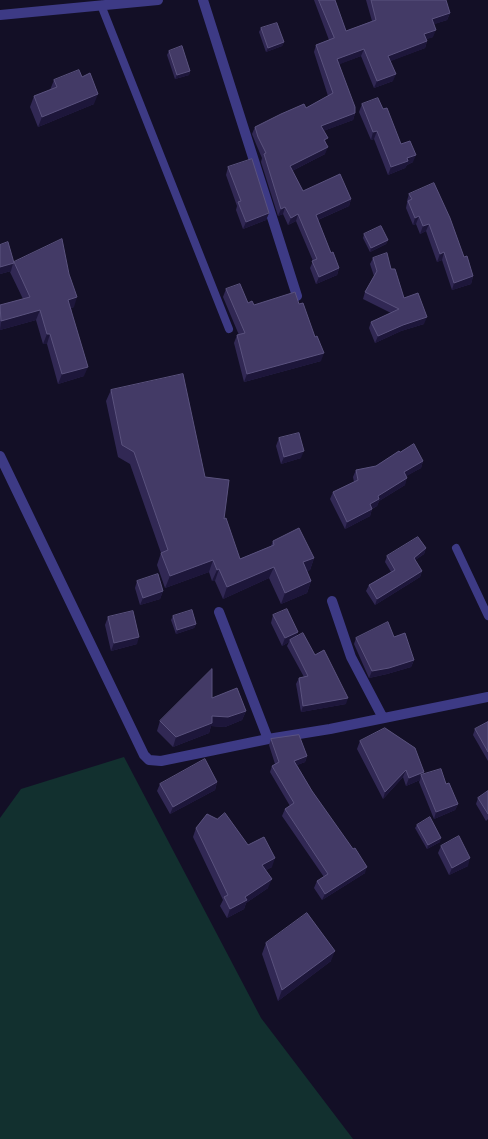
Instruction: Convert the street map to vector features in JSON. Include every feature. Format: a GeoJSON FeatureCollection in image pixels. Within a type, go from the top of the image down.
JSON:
{"type":"FeatureCollection","features":[{"type":"Feature","properties":{"kind":"street"},"geometry":{"type":"LineString","coordinates":[[0,15],[158,0]]}},
{"type":"Feature","properties":{"kind":"street"},"geometry":{"type":"LineString","coordinates":[[203,0],[297,296]]}},
{"type":"Feature","properties":{"kind":"street"},"geometry":{"type":"LineString","coordinates":[[0,456],[144,755],[149,760],[161,761],[488,697]]}},
{"type":"Feature","properties":{"kind":"street"},"geometry":{"type":"LineString","coordinates":[[332,601],[351,657],[383,718]]}},
{"type":"Feature","properties":{"kind":"street"},"geometry":{"type":"LineString","coordinates":[[219,612],[268,739]]}},
{"type":"Feature","properties":{"kind":"lane"},"geometry":{"type":"LineString","coordinates":[[101,6],[229,329]]}},
{"type":"Feature","properties":{"kind":"lane"},"geometry":{"type":"LineString","coordinates":[[456,548],[488,616]]}},
{"type":"Feature","properties":{"kind":"green space"},"geometry":{"type":"Polygon","coordinates":[[[124,757],[261,1018],[353,1139],[0,1139],[0,818],[21,789],[124,757]]]}},
{"type":"Feature","properties":{"kind":"building"},"geometry":{"type":"Polygon","coordinates":[[[319,0],[335,0],[346,31],[376,20],[371,0],[446,0],[450,13],[432,19],[436,30],[424,34],[427,41],[388,56],[396,74],[377,81],[364,49],[337,59],[355,107],[355,113],[321,126],[328,138],[324,140],[328,147],[290,166],[303,191],[340,174],[351,199],[316,215],[331,253],[333,252],[339,268],[319,277],[312,261],[317,259],[298,214],[291,218],[285,207],[281,209],[264,154],[266,153],[255,127],[304,104],[306,108],[333,93],[316,45],[334,38],[319,0]]]}},
{"type":"Feature","properties":{"kind":"building"},"geometry":{"type":"Polygon","coordinates":[[[277,23],[284,42],[268,48],[261,28],[277,23]]]}},
{"type":"Feature","properties":{"kind":"building"},"geometry":{"type":"Polygon","coordinates":[[[182,46],[190,71],[177,75],[169,51],[182,46]]]}},
{"type":"Feature","properties":{"kind":"building"},"geometry":{"type":"Polygon","coordinates":[[[79,70],[82,77],[90,73],[98,94],[42,117],[34,96],[57,87],[54,80],[79,70]]]}},
{"type":"Feature","properties":{"kind":"building"},"geometry":{"type":"Polygon","coordinates":[[[378,98],[383,109],[387,108],[401,144],[410,141],[416,155],[407,158],[408,161],[391,167],[377,131],[373,132],[362,104],[378,98]]]}},
{"type":"Feature","properties":{"kind":"building"},"geometry":{"type":"Polygon","coordinates":[[[252,159],[269,213],[246,222],[238,202],[241,201],[228,167],[252,159]]]}},
{"type":"Feature","properties":{"kind":"building"},"geometry":{"type":"Polygon","coordinates":[[[434,183],[450,218],[464,257],[467,256],[473,276],[454,283],[444,252],[440,254],[429,224],[423,226],[419,216],[415,218],[408,201],[412,199],[409,194],[434,183]]]}},
{"type":"Feature","properties":{"kind":"building"},"geometry":{"type":"Polygon","coordinates":[[[381,226],[388,240],[371,248],[364,234],[381,226]]]}},
{"type":"Feature","properties":{"kind":"building"},"geometry":{"type":"Polygon","coordinates":[[[62,239],[69,274],[77,297],[68,300],[88,367],[62,374],[50,334],[47,334],[40,310],[1,321],[0,305],[30,297],[14,262],[62,239]]]}},
{"type":"Feature","properties":{"kind":"building"},"geometry":{"type":"Polygon","coordinates":[[[8,242],[14,263],[0,267],[0,245],[8,242]]]}},
{"type":"Feature","properties":{"kind":"building"},"geometry":{"type":"Polygon","coordinates":[[[387,253],[391,269],[395,269],[404,298],[418,293],[427,317],[403,325],[378,336],[371,322],[399,309],[365,292],[377,271],[373,258],[387,253]]]}},
{"type":"Feature","properties":{"kind":"building"},"geometry":{"type":"Polygon","coordinates":[[[240,284],[248,303],[252,301],[254,305],[295,292],[299,304],[303,303],[315,337],[317,336],[324,353],[247,374],[237,335],[245,333],[226,289],[240,284]]]}},
{"type":"Feature","properties":{"kind":"building"},"geometry":{"type":"Polygon","coordinates":[[[183,374],[205,477],[229,480],[224,519],[226,518],[240,559],[274,545],[273,541],[299,528],[314,558],[303,562],[311,581],[285,593],[274,567],[227,587],[213,560],[170,576],[161,553],[168,550],[134,452],[122,445],[111,390],[183,374]]]}},
{"type":"Feature","properties":{"kind":"building"},"geometry":{"type":"Polygon","coordinates":[[[299,433],[304,451],[284,457],[279,438],[299,433]]]}},
{"type":"Feature","properties":{"kind":"building"},"geometry":{"type":"Polygon","coordinates":[[[414,444],[423,461],[404,472],[407,478],[378,496],[379,499],[370,504],[372,509],[347,522],[333,492],[358,480],[356,470],[376,466],[399,451],[400,452],[414,444]]]}},
{"type":"Feature","properties":{"kind":"building"},"geometry":{"type":"Polygon","coordinates":[[[418,537],[426,548],[414,558],[422,571],[377,599],[369,585],[395,570],[387,556],[418,537]]]}},
{"type":"Feature","properties":{"kind":"building"},"geometry":{"type":"Polygon","coordinates":[[[158,574],[163,591],[143,598],[137,581],[158,574]]]}},
{"type":"Feature","properties":{"kind":"building"},"geometry":{"type":"Polygon","coordinates":[[[287,609],[298,632],[285,638],[273,615],[287,609]]]}},
{"type":"Feature","properties":{"kind":"building"},"geometry":{"type":"Polygon","coordinates":[[[192,610],[196,624],[177,630],[173,616],[192,610]]]}},
{"type":"Feature","properties":{"kind":"building"},"geometry":{"type":"Polygon","coordinates":[[[133,611],[139,637],[114,643],[108,617],[133,611]]]}},
{"type":"Feature","properties":{"kind":"building"},"geometry":{"type":"Polygon","coordinates":[[[388,622],[394,637],[405,633],[414,660],[389,668],[372,671],[356,638],[388,622]]]}},
{"type":"Feature","properties":{"kind":"building"},"geometry":{"type":"Polygon","coordinates":[[[303,633],[315,655],[324,650],[348,698],[303,706],[299,678],[308,676],[290,640],[303,633]]]}},
{"type":"Feature","properties":{"kind":"building"},"geometry":{"type":"Polygon","coordinates":[[[212,669],[212,698],[237,688],[246,711],[228,717],[212,716],[212,723],[176,737],[160,721],[212,669]]]}},
{"type":"Feature","properties":{"kind":"building"},"geometry":{"type":"Polygon","coordinates":[[[488,722],[488,752],[475,729],[488,722]]]}},
{"type":"Feature","properties":{"kind":"building"},"geometry":{"type":"Polygon","coordinates":[[[385,728],[415,748],[424,772],[409,778],[406,770],[385,792],[360,741],[385,728]]]}},
{"type":"Feature","properties":{"kind":"building"},"geometry":{"type":"Polygon","coordinates":[[[299,735],[307,756],[294,761],[312,791],[353,849],[355,848],[367,867],[325,894],[317,881],[328,874],[285,809],[294,803],[272,766],[279,762],[271,739],[299,735]]]}},
{"type":"Feature","properties":{"kind":"building"},"geometry":{"type":"Polygon","coordinates":[[[205,759],[217,782],[173,807],[160,784],[205,759]]]}},
{"type":"Feature","properties":{"kind":"building"},"geometry":{"type":"Polygon","coordinates":[[[441,769],[446,784],[449,783],[458,804],[436,812],[421,775],[441,769]]]}},
{"type":"Feature","properties":{"kind":"building"},"geometry":{"type":"Polygon","coordinates":[[[488,791],[488,814],[478,798],[488,791]]]}},
{"type":"Feature","properties":{"kind":"building"},"geometry":{"type":"Polygon","coordinates":[[[225,813],[248,845],[264,837],[275,858],[262,865],[272,879],[245,897],[247,900],[230,909],[224,897],[228,895],[196,828],[207,814],[217,819],[225,813]]]}},
{"type":"Feature","properties":{"kind":"building"},"geometry":{"type":"Polygon","coordinates":[[[430,817],[441,838],[428,845],[417,825],[430,817]]]}},
{"type":"Feature","properties":{"kind":"building"},"geometry":{"type":"Polygon","coordinates":[[[459,836],[470,858],[452,868],[441,846],[459,836]]]}},
{"type":"Feature","properties":{"kind":"building"},"geometry":{"type":"Polygon","coordinates":[[[307,913],[335,951],[282,990],[266,943],[307,913]]]}}]}
